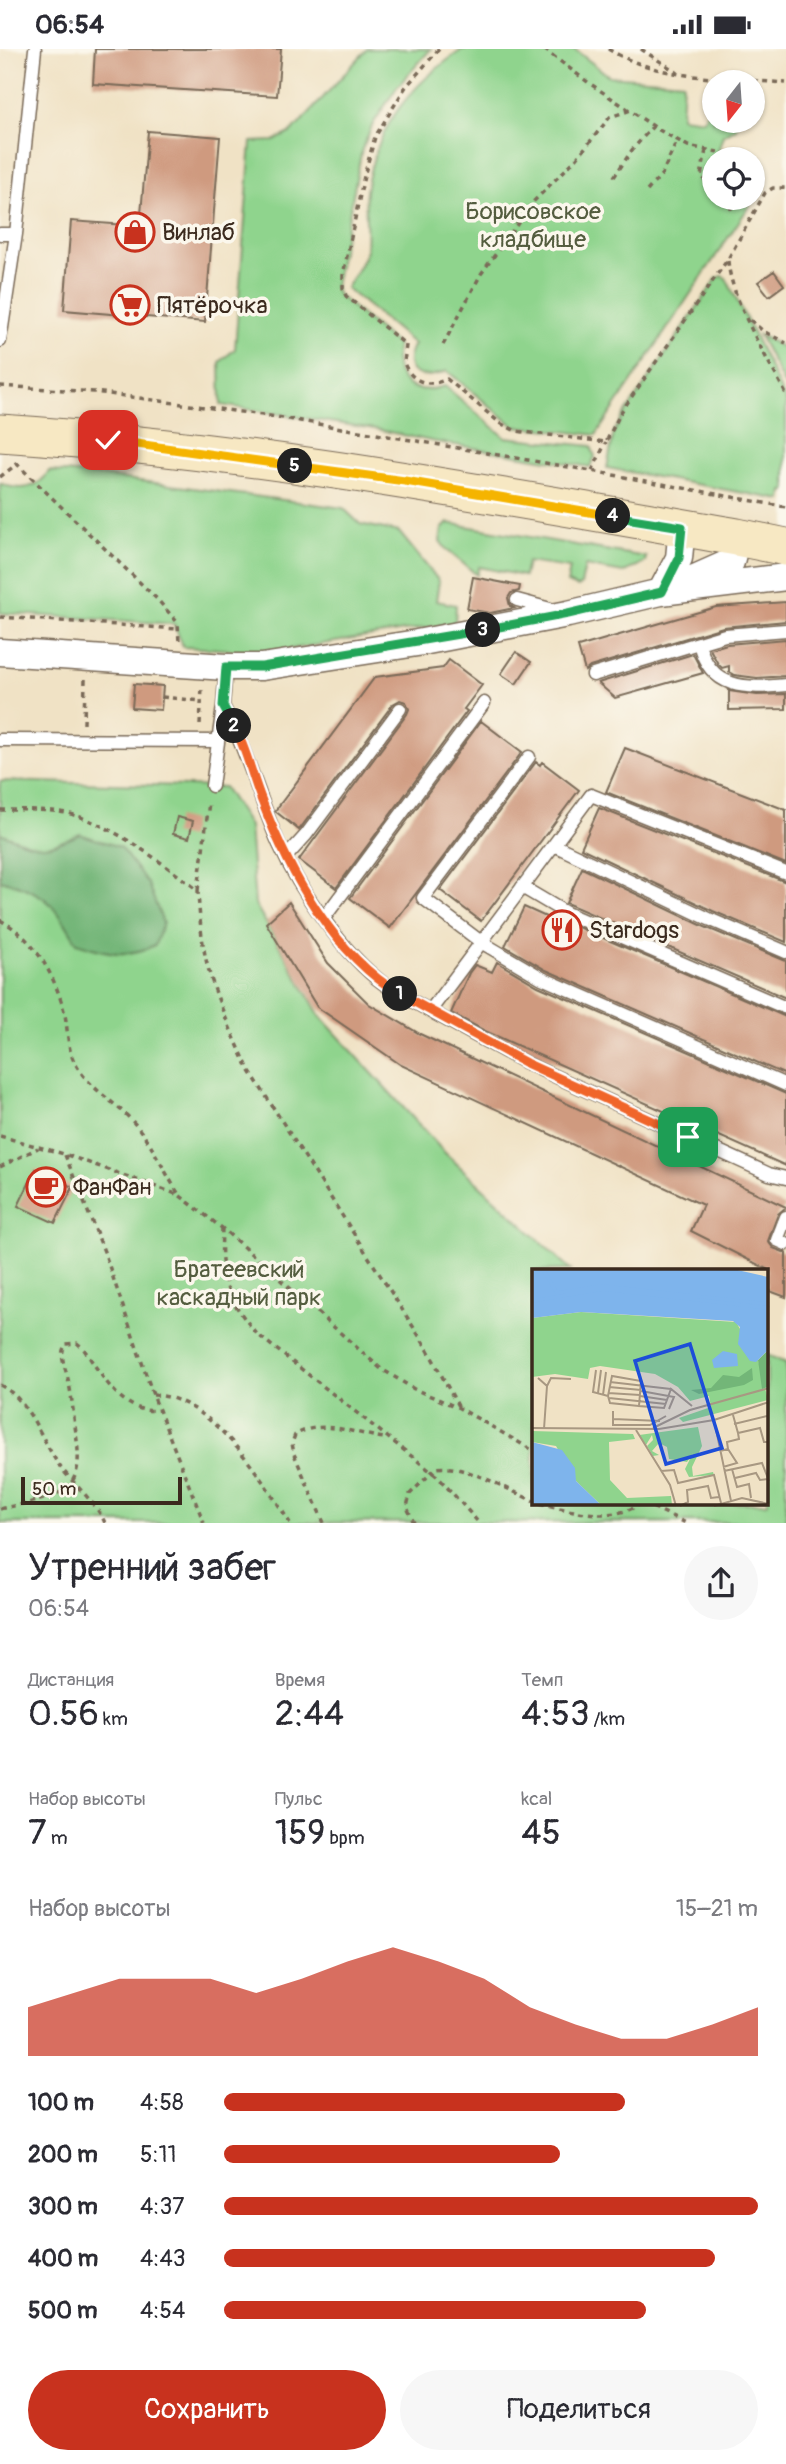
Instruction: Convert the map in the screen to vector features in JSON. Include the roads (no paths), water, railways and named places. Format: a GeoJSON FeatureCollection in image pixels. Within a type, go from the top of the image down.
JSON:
{"type":"FeatureCollection","features":[{"type":"Feature","properties":{"kind":"main road"},"geometry":{"type":"LineString","coordinates":[[0,432],[121,442],[405,481],[786,547]]}},
{"type":"Feature","properties":{"kind":"street"},"geometry":{"type":"LineString","coordinates":[[662,592],[679,558],[682,527]]}},
{"type":"Feature","properties":{"kind":"street"},"geometry":{"type":"LineString","coordinates":[[662,592],[732,562],[737,537]]}},
{"type":"Feature","properties":{"kind":"street"},"geometry":{"type":"LineString","coordinates":[[0,652],[262,667],[417,643],[568,614],[662,592],[786,577]]}},
{"type":"Feature","properties":{"kind":"lane"},"geometry":{"type":"LineString","coordinates":[[0,341],[16,235],[35,49]]}},
{"type":"Feature","properties":{"kind":"lane"},"geometry":{"type":"LineString","coordinates":[[0,234],[16,235]]}},
{"type":"Feature","properties":{"kind":"lane"},"geometry":{"type":"LineString","coordinates":[[517,600],[568,614]]}},
{"type":"Feature","properties":{"kind":"lane"},"geometry":{"type":"LineString","coordinates":[[593,675],[725,635],[786,630]]}},
{"type":"Feature","properties":{"kind":"lane"},"geometry":{"type":"LineString","coordinates":[[699,643],[702,657],[710,672],[728,682],[755,688],[786,685]]}},
{"type":"Feature","properties":{"kind":"lane"},"geometry":{"type":"LineString","coordinates":[[212,786],[226,667]]}},
{"type":"Feature","properties":{"kind":"lane"},"geometry":{"type":"LineString","coordinates":[[324,918],[484,703]]}},
{"type":"Feature","properties":{"kind":"lane"},"geometry":{"type":"LineString","coordinates":[[223,706],[239,735],[286,857],[304,890],[346,948],[383,983],[526,1063],[769,1174],[786,1178]]}},
{"type":"Feature","properties":{"kind":"lane"},"geometry":{"type":"LineString","coordinates":[[286,857],[306,835],[400,709]]}},
{"type":"Feature","properties":{"kind":"lane"},"geometry":{"type":"LineString","coordinates":[[0,740],[218,741]]}},
{"type":"Feature","properties":{"kind":"lane"},"geometry":{"type":"LineString","coordinates":[[529,757],[424,898],[481,942],[542,978],[786,1085]]}},
{"type":"Feature","properties":{"kind":"lane"},"geometry":{"type":"LineString","coordinates":[[430,1011],[591,795],[786,873]]}},
{"type":"Feature","properties":{"kind":"lane"},"geometry":{"type":"LineString","coordinates":[[554,845],[709,919],[786,952]]}},
{"type":"Feature","properties":{"kind":"lane"},"geometry":{"type":"LineString","coordinates":[[522,887],[566,913],[786,1008]]}},
{"type":"Feature","properties":{"kind":"lane"},"geometry":{"type":"LineString","coordinates":[[786,1217],[777,1240],[786,1244]]}},
{"type":"Feature","properties":{"kind":"place","name":"Винлаб"},"geometry":{"type":"Point","coordinates":[135,232]}},
{"type":"Feature","properties":{"kind":"place","name":"Пятёрочка"},"geometry":{"type":"Point","coordinates":[130,305]}},
{"type":"Feature","properties":{"kind":"place","name":"Stardogs"},"geometry":{"type":"Point","coordinates":[562,930]}},
{"type":"Feature","properties":{"kind":"place","name":"ФанФан"},"geometry":{"type":"Point","coordinates":[46,1187]}},
{"type":"Feature","properties":{"kind":"park label","name":"Борисовское кладбище"},"geometry":{"type":"Point","coordinates":[533,225]}},
{"type":"Feature","properties":{"kind":"park label","name":"Братеевский каскадный парк"},"geometry":{"type":"Point","coordinates":[239,1283]}}]}
